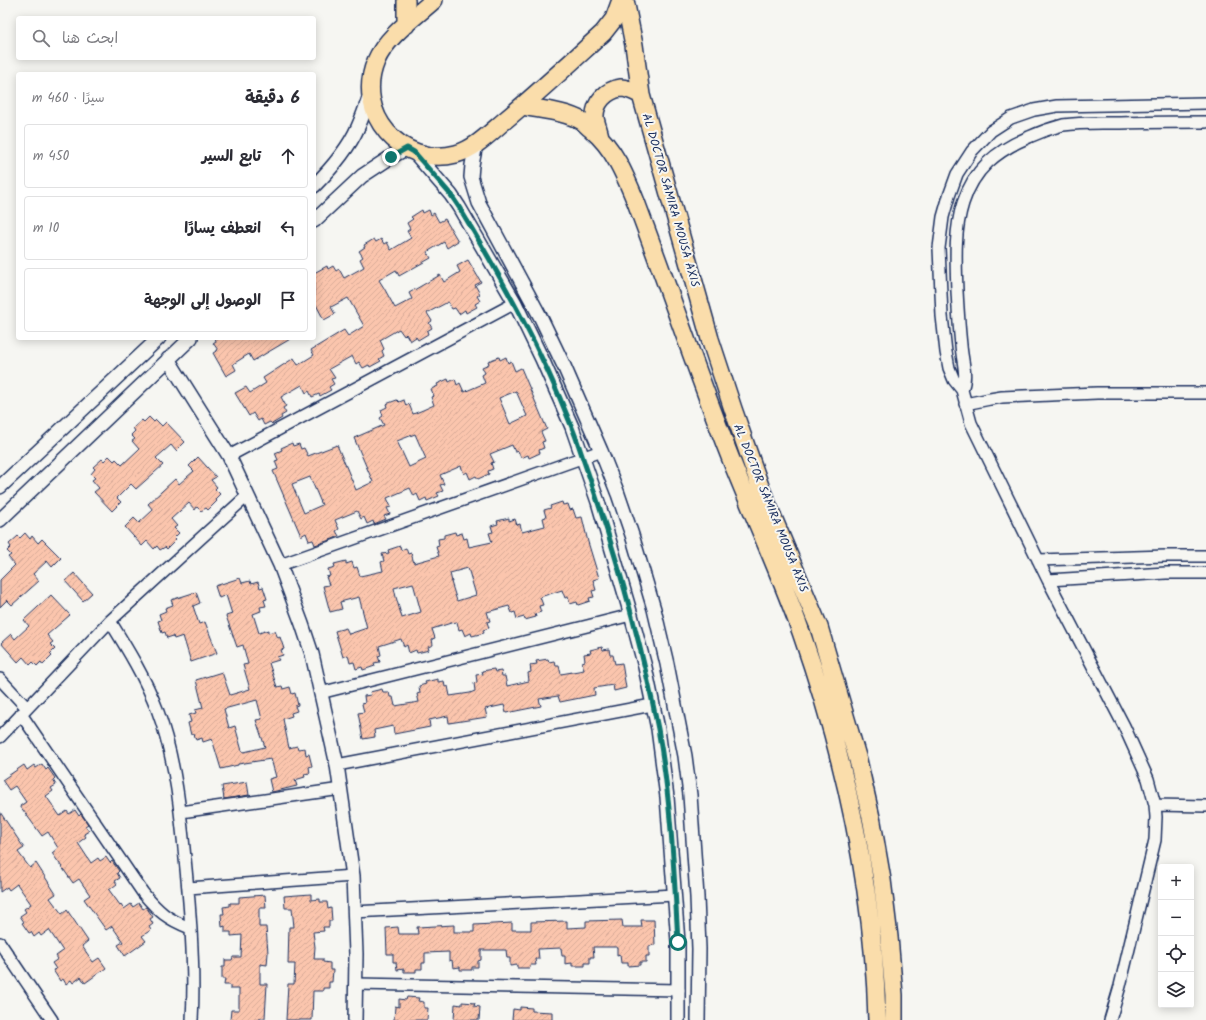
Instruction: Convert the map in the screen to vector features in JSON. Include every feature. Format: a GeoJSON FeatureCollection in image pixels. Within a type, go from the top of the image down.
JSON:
{"type":"FeatureCollection","features":[{"type":"Feature","properties":{"kind":"main road"},"geometry":{"type":"LineString","coordinates":[[406,0],[406,25]]}},
{"type":"Feature","properties":{"kind":"main road"},"geometry":{"type":"LineString","coordinates":[[434,0],[388,42],[381,51],[373,71],[371,92],[374,110],[381,125],[393,138],[410,150],[424,155],[435,156],[446,156],[461,152],[476,144],[522,106],[603,33],[614,19],[621,0]]}},
{"type":"Feature","properties":{"kind":"main road","name":"AL DOCTOR SAMIRA MOUSA AXIS"},"geometry":{"type":"LineString","coordinates":[[625,0],[633,39],[641,96],[710,339],[730,402],[761,489],[819,627],[858,760],[872,822],[882,880],[894,995],[894,1020]]}},
{"type":"Feature","properties":{"kind":"main road"},"geometry":{"type":"LineString","coordinates":[[600,137],[595,118],[596,107],[602,97],[611,91],[622,88],[633,90],[641,96]]}},
{"type":"Feature","properties":{"kind":"main road","name":"AL DOCTOR SAMIRA MOUSA AXIS"},"geometry":{"type":"LineString","coordinates":[[522,106],[569,116],[582,122],[600,137],[613,154],[624,174],[636,202],[727,450],[800,631],[823,700],[854,824],[863,875],[872,946],[876,996],[876,1020]]}},
{"type":"Feature","properties":{"kind":"street"},"geometry":{"type":"LineString","coordinates":[[316,184],[340,158],[350,143],[358,128],[371,92]]}},
{"type":"Feature","properties":{"kind":"street"},"geometry":{"type":"LineString","coordinates":[[1110,1020],[1120,986],[1153,851],[1156,828],[1155,805],[1148,779],[1124,726],[1048,580],[971,423],[962,390],[954,380],[949,368],[944,337],[941,295],[939,248],[940,232],[949,196],[958,174],[972,150],[991,131],[1011,118],[1034,110],[1057,106],[1206,103]]}},
{"type":"Feature","properties":{"kind":"street"},"geometry":{"type":"LineString","coordinates":[[962,390],[965,375],[961,347],[956,262],[959,219],[968,190],[976,176],[994,156],[1002,150],[1041,132],[1063,126],[1086,123],[1206,122]]}},
{"type":"Feature","properties":{"kind":"street"},"geometry":{"type":"LineString","coordinates":[[476,144],[472,165],[472,177],[480,203],[541,318],[564,366],[601,452],[618,494],[632,535],[654,609],[669,671],[685,756],[690,795],[699,949],[698,1020]]}},
{"type":"Feature","properties":{"kind":"street"},"geometry":{"type":"LineString","coordinates":[[316,219],[362,176],[391,157],[410,150],[451,195],[459,207],[514,302],[556,389],[572,427],[610,541],[645,667],[658,729],[667,797],[675,895],[678,942],[678,1020]]}},
{"type":"Feature","properties":{"kind":"street"},"geometry":{"type":"LineString","coordinates":[[941,295],[957,294]]}},
{"type":"Feature","properties":{"kind":"street"},"geometry":{"type":"LineString","coordinates":[[229,456],[514,302]]}},
{"type":"Feature","properties":{"kind":"street"},"geometry":{"type":"LineString","coordinates":[[0,487],[156,340]]}},
{"type":"Feature","properties":{"kind":"street"},"geometry":{"type":"LineString","coordinates":[[0,520],[189,340]]}},
{"type":"Feature","properties":{"kind":"street"},"geometry":{"type":"LineString","coordinates":[[168,359],[229,456],[280,565],[312,654],[337,765],[353,876],[356,984],[355,1020]]}},
{"type":"Feature","properties":{"kind":"street"},"geometry":{"type":"LineString","coordinates":[[965,404],[1002,397],[1097,393],[1206,393]]}},
{"type":"Feature","properties":{"kind":"street"},"geometry":{"type":"LineString","coordinates":[[280,565],[601,452]]}},
{"type":"Feature","properties":{"kind":"street"},"geometry":{"type":"LineString","coordinates":[[0,737],[110,621],[247,496]]}},
{"type":"Feature","properties":{"kind":"street"},"geometry":{"type":"LineString","coordinates":[[1166,556],[1166,573]]}},
{"type":"Feature","properties":{"kind":"street"},"geometry":{"type":"LineString","coordinates":[[1038,560],[1206,556]]}},
{"type":"Feature","properties":{"kind":"street"},"geometry":{"type":"LineString","coordinates":[[1048,580],[1166,573],[1206,573]]}},
{"type":"Feature","properties":{"kind":"street"},"geometry":{"type":"LineString","coordinates":[[320,693],[631,615]]}},
{"type":"Feature","properties":{"kind":"street"},"geometry":{"type":"LineString","coordinates":[[110,621],[135,661],[147,685],[166,735],[172,761],[181,812],[188,888],[193,980],[192,1020]]}},
{"type":"Feature","properties":{"kind":"street"},"geometry":{"type":"LineString","coordinates":[[0,680],[24,711],[143,893],[156,908],[168,918],[190,928]]}},
{"type":"Feature","properties":{"kind":"street"},"geometry":{"type":"LineString","coordinates":[[337,765],[652,705]]}},
{"type":"Feature","properties":{"kind":"street"},"geometry":{"type":"LineString","coordinates":[[181,812],[341,789]]}},
{"type":"Feature","properties":{"kind":"street"},"geometry":{"type":"LineString","coordinates":[[667,797],[690,795]]}},
{"type":"Feature","properties":{"kind":"street"},"geometry":{"type":"LineString","coordinates":[[1155,805],[1206,806]]}},
{"type":"Feature","properties":{"kind":"street"},"geometry":{"type":"LineString","coordinates":[[188,888],[353,876]]}},
{"type":"Feature","properties":{"kind":"street"},"geometry":{"type":"LineString","coordinates":[[354,912],[675,895]]}},
{"type":"Feature","properties":{"kind":"street"},"geometry":{"type":"LineString","coordinates":[[0,943],[52,1020]]}},
{"type":"Feature","properties":{"kind":"street"},"geometry":{"type":"LineString","coordinates":[[356,984],[679,990]]}},
{"type":"Feature","properties":{"kind":"building"},"geometry":{"type":"Polygon","coordinates":[[[422,210],[423,213],[429,210],[431,215],[434,213],[439,222],[445,219],[458,241],[447,248],[444,242],[427,252],[431,258],[399,276],[396,270],[379,280],[395,308],[412,299],[409,293],[440,275],[444,282],[460,272],[457,266],[468,260],[481,282],[475,285],[480,294],[477,296],[480,301],[475,304],[477,307],[466,313],[465,310],[459,314],[455,308],[452,309],[448,302],[427,313],[432,321],[429,323],[432,328],[427,331],[428,334],[418,340],[416,337],[410,341],[406,334],[404,336],[399,329],[380,340],[384,349],[382,351],[384,356],[379,359],[381,361],[370,367],[369,365],[363,368],[359,362],[356,364],[352,356],[329,369],[335,378],[331,379],[334,384],[329,387],[331,390],[320,396],[319,394],[312,397],[309,391],[306,393],[302,385],[281,397],[286,406],[283,408],[286,413],[281,416],[282,418],[272,424],[270,422],[264,425],[261,419],[258,421],[253,413],[249,416],[235,393],[246,387],[250,393],[266,383],[263,378],[294,358],[298,365],[314,355],[311,350],[344,330],[348,336],[364,326],[348,298],[331,307],[335,314],[324,320],[316,305],[316,272],[327,266],[328,269],[333,266],[336,271],[339,269],[344,278],[364,267],[360,259],[363,257],[359,251],[365,247],[364,245],[374,239],[376,242],[381,239],[384,244],[387,242],[391,250],[411,238],[407,231],[410,229],[407,223],[413,219],[411,217],[422,210]]]}},
{"type":"Feature","properties":{"kind":"building"},"geometry":{"type":"Polygon","coordinates":[[[289,340],[253,361],[249,354],[233,364],[236,370],[226,376],[213,353],[218,350],[213,343],[216,341],[289,340]]]}},
{"type":"Feature","properties":{"kind":"building"},"geometry":{"type":"Polygon","coordinates":[[[499,357],[500,360],[506,357],[508,363],[511,361],[515,371],[521,368],[547,429],[541,432],[545,441],[542,442],[544,448],[539,450],[540,453],[529,458],[528,455],[521,458],[518,451],[515,452],[512,445],[490,454],[494,462],[491,463],[493,469],[488,471],[489,474],[478,479],[476,476],[470,479],[467,472],[464,474],[461,466],[440,475],[444,484],[440,485],[443,491],[437,493],[439,496],[427,501],[426,498],[420,501],[417,494],[414,496],[410,488],[387,498],[391,507],[387,508],[390,514],[384,516],[386,519],[374,524],[373,521],[367,524],[364,517],[361,519],[357,511],[335,520],[339,529],[336,531],[339,536],[333,539],[315,545],[313,540],[309,541],[306,533],[301,536],[273,471],[278,469],[275,461],[278,460],[275,453],[282,450],[281,448],[292,443],[293,446],[299,444],[301,449],[304,448],[308,456],[337,445],[356,490],[373,482],[354,438],[384,425],[380,418],[383,416],[381,410],[387,407],[386,404],[397,400],[399,402],[404,400],[406,406],[409,404],[413,414],[423,410],[434,405],[431,397],[434,396],[431,389],[438,386],[437,384],[448,379],[449,382],[455,379],[457,385],[460,383],[464,392],[485,383],[482,375],[485,373],[482,367],[489,364],[488,361],[499,357]],[[516,391],[499,398],[510,424],[527,416],[516,391]],[[415,434],[397,441],[409,467],[426,459],[415,434]],[[310,477],[292,484],[304,513],[322,505],[310,477]]]}},
{"type":"Feature","properties":{"kind":"building"},"geometry":{"type":"Polygon","coordinates":[[[149,417],[154,422],[156,420],[162,426],[166,422],[185,442],[176,451],[171,445],[156,458],[163,465],[136,489],[131,484],[117,498],[121,502],[112,511],[94,492],[99,488],[92,480],[95,478],[91,474],[95,469],[93,467],[102,459],[104,461],[109,456],[114,461],[116,459],[122,465],[139,449],[132,441],[135,439],[131,435],[135,431],[133,428],[142,420],[144,422],[149,417]]]}},
{"type":"Feature","properties":{"kind":"building"},"geometry":{"type":"Polygon","coordinates":[[[198,457],[216,477],[211,480],[217,487],[215,489],[220,494],[215,499],[217,501],[208,510],[206,508],[201,511],[197,507],[195,510],[189,503],[171,519],[177,526],[174,528],[179,533],[174,538],[176,540],[167,549],[165,547],[160,550],[157,546],[154,549],[147,541],[142,546],[125,527],[134,518],[139,523],[153,510],[148,504],[175,479],[179,484],[194,471],[189,466],[198,457]]]}},
{"type":"Feature","properties":{"kind":"building"},"geometry":{"type":"Polygon","coordinates":[[[562,502],[563,505],[568,504],[570,510],[573,509],[576,518],[582,517],[599,578],[593,580],[596,590],[592,591],[594,597],[589,598],[590,601],[578,605],[577,602],[570,604],[568,597],[565,598],[562,590],[540,597],[543,605],[539,606],[541,612],[535,614],[536,617],[525,620],[524,617],[517,619],[515,612],[512,613],[509,606],[487,612],[490,621],[487,622],[489,628],[483,630],[484,633],[472,636],[471,633],[465,636],[462,629],[459,630],[457,622],[451,623],[432,629],[435,638],[432,639],[433,645],[428,647],[429,650],[417,653],[416,650],[409,653],[407,645],[404,647],[401,639],[379,646],[381,655],[378,656],[380,662],[374,663],[375,666],[363,670],[362,667],[356,669],[354,662],[350,663],[348,655],[343,657],[335,631],[346,628],[349,634],[367,628],[359,597],[340,602],[342,609],[330,612],[323,586],[329,585],[326,577],[330,576],[328,569],[335,567],[334,564],[346,561],[346,564],[352,562],[354,568],[357,567],[360,576],[383,571],[381,562],[384,561],[382,554],[389,553],[388,550],[400,546],[401,550],[406,548],[408,554],[411,553],[414,563],[439,556],[436,547],[439,546],[438,539],[444,538],[444,535],[455,532],[456,535],[462,533],[464,539],[467,538],[469,547],[492,542],[489,533],[493,532],[491,526],[498,524],[497,521],[509,518],[509,521],[515,519],[517,525],[520,524],[522,532],[545,526],[543,518],[546,517],[544,510],[551,508],[550,506],[562,502]],[[468,568],[450,573],[451,582],[457,601],[476,595],[468,568]],[[413,583],[394,588],[402,618],[421,612],[413,583]]]}},
{"type":"Feature","properties":{"kind":"building"},"geometry":{"type":"Polygon","coordinates":[[[25,533],[30,539],[32,536],[38,543],[42,539],[61,558],[52,567],[47,561],[33,574],[39,581],[12,605],[7,600],[0,607],[0,580],[15,565],[8,557],[11,555],[7,551],[11,547],[9,544],[18,536],[20,538],[25,533]]]}},
{"type":"Feature","properties":{"kind":"building"},"geometry":{"type":"Polygon","coordinates":[[[74,573],[92,593],[83,601],[65,581],[74,573]]]}},
{"type":"Feature","properties":{"kind":"building"},"geometry":{"type":"Polygon","coordinates":[[[240,578],[242,583],[250,581],[251,584],[258,582],[260,588],[263,587],[267,599],[264,600],[266,606],[260,607],[261,611],[253,614],[259,633],[268,630],[268,633],[275,631],[278,638],[280,637],[284,649],[281,650],[283,655],[277,657],[279,660],[269,663],[277,687],[282,686],[283,689],[290,687],[292,694],[295,693],[298,705],[295,706],[297,711],[291,713],[292,716],[283,719],[289,748],[297,746],[298,749],[305,748],[306,755],[309,754],[312,766],[309,767],[310,773],[304,774],[305,777],[295,780],[297,786],[272,792],[269,779],[276,777],[271,759],[238,764],[221,769],[212,739],[203,742],[202,738],[196,740],[194,734],[191,735],[188,723],[191,722],[189,715],[196,713],[195,710],[203,708],[196,680],[222,672],[230,695],[250,689],[243,665],[248,664],[243,645],[237,647],[226,616],[232,614],[226,595],[219,598],[215,586],[240,578]],[[257,700],[224,709],[229,728],[235,726],[242,751],[244,752],[265,747],[256,720],[262,719],[257,700]]]}},
{"type":"Feature","properties":{"kind":"building"},"geometry":{"type":"Polygon","coordinates":[[[196,592],[200,603],[193,606],[199,624],[205,622],[217,653],[191,662],[183,636],[174,639],[173,636],[167,638],[165,632],[162,633],[158,621],[161,620],[159,614],[166,611],[165,608],[173,605],[171,600],[196,592]]]}},
{"type":"Feature","properties":{"kind":"building"},"geometry":{"type":"Polygon","coordinates":[[[51,595],[70,615],[47,635],[53,642],[50,644],[55,649],[50,654],[52,656],[43,665],[41,662],[37,666],[33,662],[30,665],[23,657],[18,662],[1,643],[11,634],[15,639],[29,626],[24,620],[51,595]]]}},
{"type":"Feature","properties":{"kind":"building"},"geometry":{"type":"Polygon","coordinates":[[[602,647],[603,650],[609,649],[610,655],[613,655],[615,664],[622,663],[626,688],[614,691],[613,685],[594,688],[595,695],[560,702],[558,696],[539,699],[541,706],[506,713],[504,705],[485,709],[487,717],[449,723],[448,716],[429,720],[430,727],[394,734],[393,726],[374,730],[375,737],[363,739],[358,713],[364,712],[362,704],[365,703],[364,696],[371,695],[370,692],[382,689],[383,692],[389,692],[390,697],[393,697],[395,706],[419,702],[417,694],[420,693],[419,686],[426,684],[425,682],[438,679],[438,682],[444,681],[445,687],[448,686],[450,696],[470,693],[475,691],[474,683],[477,682],[476,675],[483,674],[482,671],[494,669],[495,672],[501,671],[502,676],[505,676],[507,686],[529,681],[528,673],[531,672],[530,665],[537,664],[536,661],[548,659],[549,662],[554,661],[556,666],[559,666],[561,674],[584,670],[582,662],[585,661],[584,654],[591,653],[590,650],[602,647]]]}},
{"type":"Feature","properties":{"kind":"building"},"geometry":{"type":"Polygon","coordinates":[[[42,764],[46,770],[48,768],[55,778],[53,780],[56,785],[51,788],[53,791],[46,796],[60,816],[67,811],[69,814],[75,810],[79,816],[81,814],[88,824],[85,826],[89,831],[84,834],[86,837],[78,843],[91,863],[98,858],[100,861],[106,857],[110,863],[112,861],[119,871],[117,873],[120,878],[115,881],[117,884],[109,890],[124,909],[131,904],[133,907],[139,903],[143,909],[146,907],[153,917],[150,919],[153,924],[149,927],[151,930],[142,936],[146,941],[125,956],[118,945],[123,942],[112,926],[106,930],[84,899],[90,895],[79,879],[73,883],[52,853],[58,848],[48,832],[42,836],[20,806],[26,802],[15,786],[9,790],[2,780],[24,765],[27,770],[34,765],[36,768],[42,764]]]}},
{"type":"Feature","properties":{"kind":"building"},"geometry":{"type":"Polygon","coordinates":[[[247,782],[249,795],[224,799],[222,786],[247,782]]]}},
{"type":"Feature","properties":{"kind":"building"},"geometry":{"type":"Polygon","coordinates":[[[0,812],[24,848],[18,852],[30,868],[36,863],[56,894],[50,898],[62,914],[67,910],[88,941],[82,946],[93,962],[99,958],[106,968],[85,983],[81,977],[73,983],[71,980],[66,984],[63,979],[60,981],[53,970],[56,969],[52,963],[58,959],[56,956],[63,951],[49,930],[41,936],[39,933],[34,937],[22,923],[24,922],[20,916],[26,912],[24,909],[31,904],[17,884],[9,890],[7,887],[0,892],[0,812]]]}},
{"type":"Feature","properties":{"kind":"building"},"geometry":{"type":"Polygon","coordinates":[[[311,894],[311,900],[320,899],[320,902],[327,902],[328,909],[331,908],[332,921],[329,921],[329,927],[323,927],[324,931],[313,932],[315,947],[314,959],[323,959],[323,962],[330,963],[330,970],[333,970],[332,982],[329,982],[329,988],[323,988],[323,991],[313,991],[312,1020],[286,1020],[288,984],[294,984],[295,964],[288,964],[289,927],[294,927],[292,908],[285,908],[284,896],[311,894]]]}},
{"type":"Feature","properties":{"kind":"building"},"geometry":{"type":"Polygon","coordinates":[[[265,895],[266,908],[259,908],[259,927],[266,927],[268,953],[267,965],[260,964],[260,984],[267,984],[265,1018],[260,1018],[260,1020],[230,1020],[231,1010],[239,1010],[239,989],[230,989],[230,985],[224,985],[225,979],[222,979],[222,967],[225,967],[225,960],[232,960],[233,957],[241,957],[242,935],[231,936],[231,932],[225,932],[225,926],[222,927],[221,914],[224,914],[223,907],[230,906],[230,903],[239,903],[239,897],[265,895]]]}},
{"type":"Feature","properties":{"kind":"building"},"geometry":{"type":"Polygon","coordinates":[[[622,920],[623,927],[642,927],[641,920],[654,920],[655,945],[649,946],[649,956],[646,956],[646,962],[640,962],[640,965],[628,966],[628,963],[621,963],[620,955],[617,956],[617,947],[593,947],[594,957],[590,957],[590,963],[585,963],[585,966],[572,966],[572,963],[565,964],[565,956],[562,956],[561,948],[538,949],[539,959],[535,959],[536,965],[530,965],[530,968],[517,968],[517,965],[510,966],[510,958],[507,958],[506,950],[481,950],[481,960],[478,961],[478,967],[472,967],[472,970],[460,970],[460,967],[453,968],[452,960],[449,961],[449,952],[425,953],[425,963],[422,963],[422,969],[416,969],[416,972],[404,972],[404,969],[397,970],[396,962],[393,962],[393,954],[387,954],[386,928],[398,927],[399,934],[418,934],[417,927],[454,925],[454,932],[474,932],[474,925],[512,923],[512,930],[531,930],[531,922],[567,921],[567,928],[586,927],[586,921],[622,920]]]}},
{"type":"Feature","properties":{"kind":"building"},"geometry":{"type":"Polygon","coordinates":[[[407,997],[419,998],[418,1001],[424,1002],[424,1008],[428,1008],[427,1020],[394,1020],[395,1006],[399,1007],[399,999],[406,1000],[407,997]]]}},
{"type":"Feature","properties":{"kind":"building"},"geometry":{"type":"Polygon","coordinates":[[[462,1002],[475,1003],[474,1006],[480,1007],[479,1020],[454,1020],[455,1004],[462,1005],[462,1002]]]}},
{"type":"Feature","properties":{"kind":"building"},"geometry":{"type":"Polygon","coordinates":[[[520,1007],[532,1008],[532,1011],[552,1012],[552,1020],[512,1020],[513,1009],[520,1010],[520,1007]]]}},
{"type":"Feature","properties":{"kind":"route"},"geometry":{"type":"LineString","coordinates":[[391,157],[407,148],[414,152],[451,195],[514,302],[556,389],[572,427],[598,502],[620,576],[645,667],[658,729],[667,797],[678,942]]}}]}
